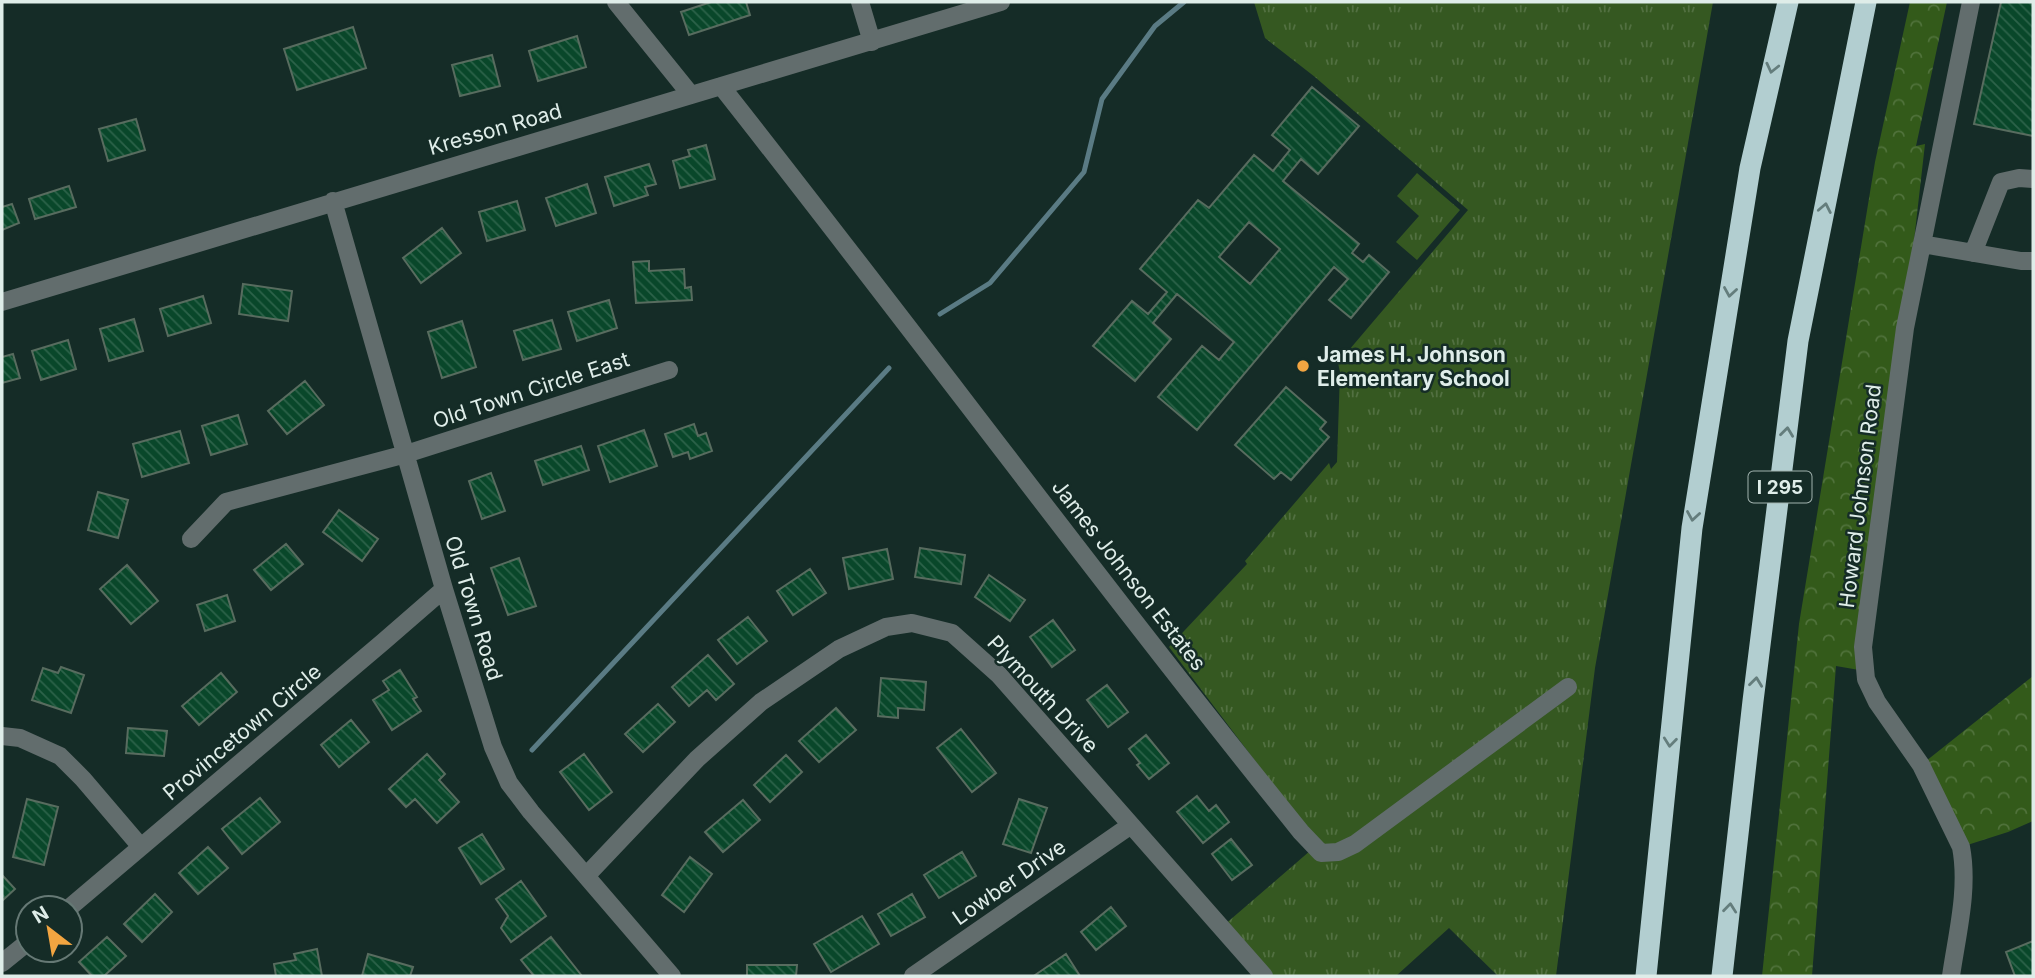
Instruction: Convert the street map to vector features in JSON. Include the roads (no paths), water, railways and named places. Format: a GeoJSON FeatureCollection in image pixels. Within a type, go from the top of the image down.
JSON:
{"type":"FeatureCollection","features":[{"type":"Feature","properties":{"kind":"highway"},"geometry":{"type":"LineString","coordinates":[[1646,976],[1692,528],[1749,168],[1788,2]]}},
{"type":"Feature","properties":{"kind":"highway","name":"I 295"},"geometry":{"type":"LineString","coordinates":[[1722,976],[1798,341],[1866,2]]}},
{"type":"Feature","properties":{"kind":"street"},"geometry":{"type":"LineString","coordinates":[[616,2],[691,95]]}},
{"type":"Feature","properties":{"kind":"street"},"geometry":{"type":"LineString","coordinates":[[860,2],[872,41]]}},
{"type":"Feature","properties":{"kind":"street","name":"Kresson Road"},"geometry":{"type":"LineString","coordinates":[[2,302],[1001,2]]}},
{"type":"Feature","properties":{"kind":"street","name":"Howard Johnson Road"},"geometry":{"type":"LineString","coordinates":[[1951,976],[1963,896],[1961,847],[1921,765],[1877,702],[1866,679],[1863,647],[1905,328],[1971,2]]}},
{"type":"Feature","properties":{"kind":"street","name":"James Johnson Estates"},"geometry":{"type":"LineString","coordinates":[[721,86],[946,374],[1133,621],[1293,822],[1321,853],[1338,852],[1355,844],[1568,687]]}},
{"type":"Feature","properties":{"kind":"street"},"geometry":{"type":"LineString","coordinates":[[1973,253],[2001,182],[2033,178]]}},
{"type":"Feature","properties":{"kind":"street","name":"Old Town Road"},"geometry":{"type":"LineString","coordinates":[[333,201],[492,747],[509,783],[531,812],[672,976]]}},
{"type":"Feature","properties":{"kind":"street"},"geometry":{"type":"LineString","coordinates":[[1922,244],[2033,261]]}},
{"type":"Feature","properties":{"kind":"street","name":"Old Town Circle East"},"geometry":{"type":"LineString","coordinates":[[191,539],[226,502],[406,454],[669,370]]}},
{"type":"Feature","properties":{"kind":"street","name":"Provincetown Circle"},"geometry":{"type":"LineString","coordinates":[[84,895],[444,589]]}},
{"type":"Feature","properties":{"kind":"street","name":"Plymouth Drive"},"geometry":{"type":"LineString","coordinates":[[586,876],[697,759],[761,702],[839,649],[886,627],[912,623],[952,633],[999,675],[1264,976]]}},
{"type":"Feature","properties":{"kind":"street"},"geometry":{"type":"LineString","coordinates":[[2,736],[20,738],[60,756],[141,847]]}},
{"type":"Feature","properties":{"kind":"street","name":"Lowber Drive"},"geometry":{"type":"LineString","coordinates":[[913,976],[1131,825]]}},
{"type":"Feature","properties":{"kind":"waterway"},"geometry":{"type":"LineString","coordinates":[[940,314],[990,283],[1084,172],[1102,99],[1155,26],[1184,2]]}},
{"type":"Feature","properties":{"kind":"waterway"},"geometry":{"type":"LineString","coordinates":[[532,750],[889,368]]}},
{"type":"Feature","properties":{"kind":"place","name":"James H. Johnson Elementary School"},"geometry":{"type":"Point","coordinates":[1303,366]}}]}
